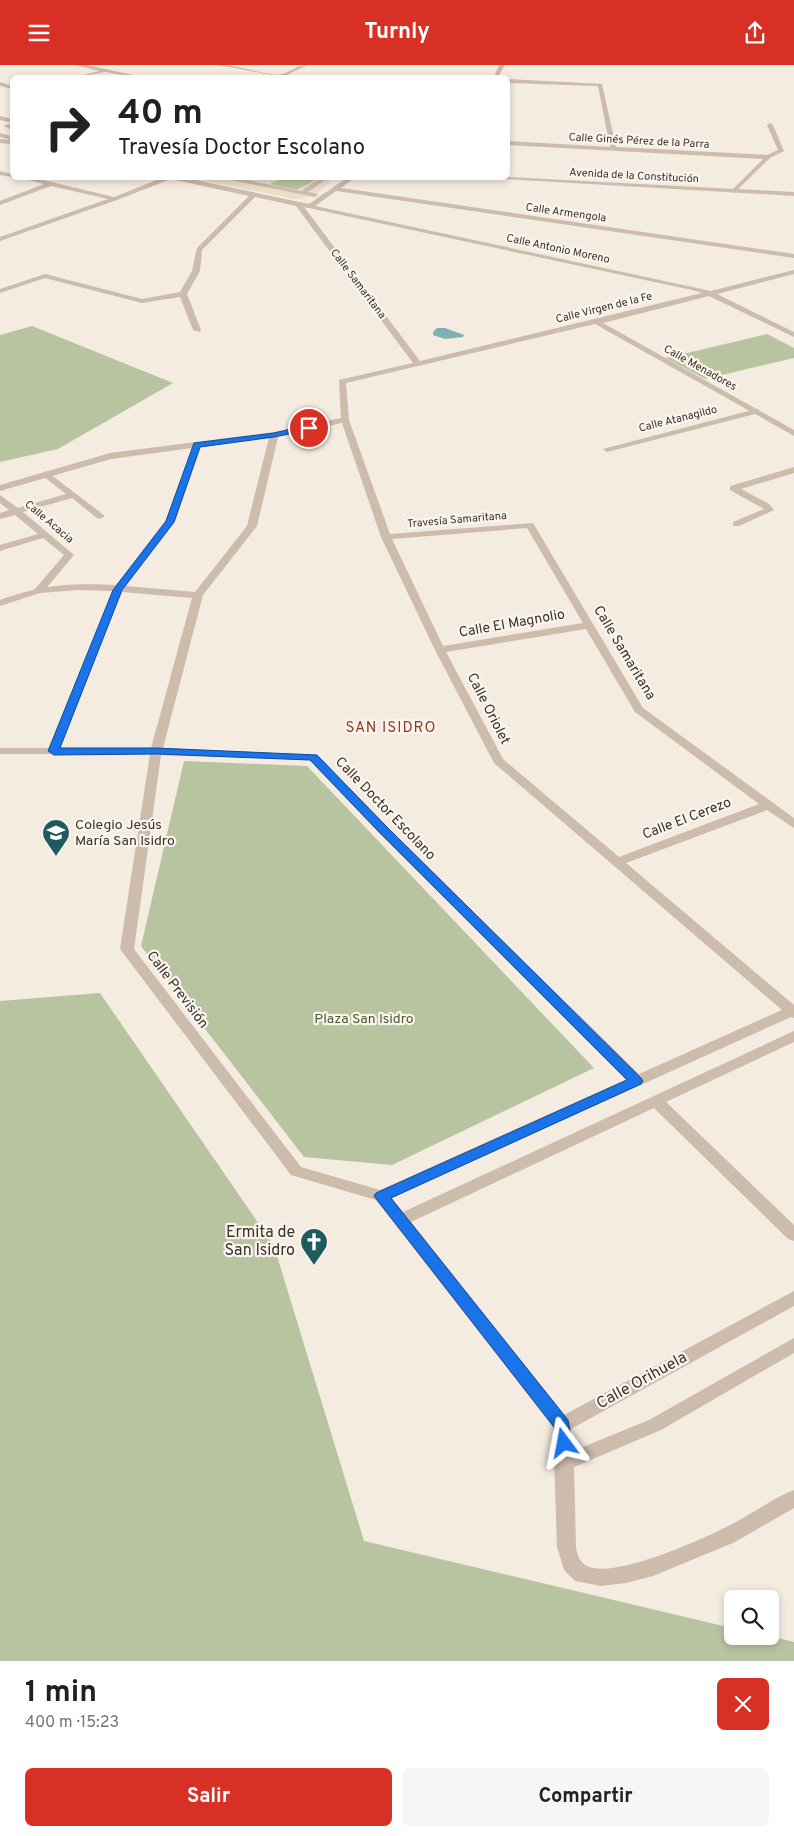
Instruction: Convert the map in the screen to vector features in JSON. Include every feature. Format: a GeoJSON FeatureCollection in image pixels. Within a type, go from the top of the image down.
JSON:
{"type":"FeatureCollection","features":[{"type":"Feature","properties":{"kind":"street"},"geometry":{"type":"LineString","coordinates":[[79,65],[129,75]]}},
{"type":"Feature","properties":{"kind":"street"},"geometry":{"type":"LineString","coordinates":[[86,75],[122,65]]}},
{"type":"Feature","properties":{"kind":"street"},"geometry":{"type":"LineString","coordinates":[[221,65],[271,75]]}},
{"type":"Feature","properties":{"kind":"street"},"geometry":{"type":"LineString","coordinates":[[285,75],[304,65]]}},
{"type":"Feature","properties":{"kind":"street"},"geometry":{"type":"LineString","coordinates":[[510,81],[600,85],[612,149]]}},
{"type":"Feature","properties":{"kind":"street"},"geometry":{"type":"LineString","coordinates":[[734,191],[768,157],[779,153],[782,148],[770,125]]}},
{"type":"Feature","properties":{"kind":"street","name":"Calle Ginés Pérez de la Parra"},"geometry":{"type":"LineString","coordinates":[[510,144],[768,157]]}},
{"type":"Feature","properties":{"kind":"street","name":"Avenida de la Constitución"},"geometry":{"type":"LineString","coordinates":[[510,179],[794,194]]}},
{"type":"Feature","properties":{"kind":"street"},"geometry":{"type":"LineString","coordinates":[[33,180],[115,199]]}},
{"type":"Feature","properties":{"kind":"street"},"geometry":{"type":"LineString","coordinates":[[0,239],[165,180]]}},
{"type":"Feature","properties":{"kind":"street","name":"Calle Antonio Moreno"},"geometry":{"type":"LineString","coordinates":[[180,180],[680,284],[710,293],[794,335]]}},
{"type":"Feature","properties":{"kind":"street"},"geometry":{"type":"LineString","coordinates":[[232,180],[316,195]]}},
{"type":"Feature","properties":{"kind":"street"},"geometry":{"type":"LineString","coordinates":[[246,183],[279,180]]}},
{"type":"Feature","properties":{"kind":"street"},"geometry":{"type":"LineString","coordinates":[[309,207],[348,180]]}},
{"type":"Feature","properties":{"kind":"street"},"geometry":{"type":"LineString","coordinates":[[302,193],[308,181]]}},
{"type":"Feature","properties":{"kind":"street"},"geometry":{"type":"LineString","coordinates":[[0,203],[50,184]]}},
{"type":"Feature","properties":{"kind":"street","name":"Calle Armengola"},"geometry":{"type":"LineString","coordinates":[[335,189],[794,256]]}},
{"type":"Feature","properties":{"kind":"street"},"geometry":{"type":"LineString","coordinates":[[183,295],[196,271],[199,249],[253,195]]}},
{"type":"Feature","properties":{"kind":"street","name":"Calle Samaritana"},"geometry":{"type":"LineString","coordinates":[[298,204],[418,364]]}},
{"type":"Feature","properties":{"kind":"street","name":"Calle Virgen de la Fe"},"geometry":{"type":"LineString","coordinates":[[418,364],[596,322],[794,272]]}},
{"type":"Feature","properties":{"kind":"street"},"geometry":{"type":"LineString","coordinates":[[0,291],[35,277],[44,276],[142,301],[183,295]]}},
{"type":"Feature","properties":{"kind":"street"},"geometry":{"type":"LineString","coordinates":[[183,295],[197,330]]}},
{"type":"Feature","properties":{"kind":"street","name":"Calle Menadores"},"geometry":{"type":"LineString","coordinates":[[596,322],[794,433]]}},
{"type":"Feature","properties":{"kind":"street","name":"Calle Oriolet"},"geometry":{"type":"LineString","coordinates":[[418,364],[342,382],[345,420],[386,537],[440,650],[498,761],[793,1011]]}},
{"type":"Feature","properties":{"kind":"street","name":"Calle Atanagildo"},"geometry":{"type":"LineString","coordinates":[[607,449],[756,411]]}},
{"type":"Feature","properties":{"kind":"street"},"geometry":{"type":"LineString","coordinates":[[0,488],[110,456],[274,435],[345,420]]}},
{"type":"Feature","properties":{"kind":"street","name":"Calle Previsión"},"geometry":{"type":"LineString","coordinates":[[274,435],[252,526],[198,595],[156,751],[127,949],[296,1171],[381,1196]]}},
{"type":"Feature","properties":{"kind":"street"},"geometry":{"type":"LineString","coordinates":[[54,751],[118,590],[170,522],[196,445]]}},
{"type":"Feature","properties":{"kind":"street"},"geometry":{"type":"LineString","coordinates":[[736,524],[769,510],[766,505],[733,488],[794,471]]}},
{"type":"Feature","properties":{"kind":"street"},"geometry":{"type":"LineString","coordinates":[[46,474],[100,516]]}},
{"type":"Feature","properties":{"kind":"street"},"geometry":{"type":"LineString","coordinates":[[0,516],[73,495]]}},
{"type":"Feature","properties":{"kind":"street","name":"Calle Acacia"},"geometry":{"type":"LineString","coordinates":[[0,498],[69,555],[39,590]]}},
{"type":"Feature","properties":{"kind":"street","name":"Calle Samaritana"},"geometry":{"type":"LineString","coordinates":[[530,525],[639,710],[794,824]]}},
{"type":"Feature","properties":{"kind":"street","name":"Travesía Samaritana"},"geometry":{"type":"LineString","coordinates":[[386,537],[530,525]]}},
{"type":"Feature","properties":{"kind":"street"},"geometry":{"type":"LineString","coordinates":[[0,548],[44,535]]}},
{"type":"Feature","properties":{"kind":"street"},"geometry":{"type":"LineString","coordinates":[[0,603],[39,590],[82,587],[198,595]]}},
{"type":"Feature","properties":{"kind":"street","name":"Calle El Magnolio"},"geometry":{"type":"LineString","coordinates":[[440,650],[589,625]]}},
{"type":"Feature","properties":{"kind":"street","name":"Calle Doctor Escolano"},"geometry":{"type":"LineString","coordinates":[[0,751],[156,751],[313,757],[384,831],[637,1081]]}},
{"type":"Feature","properties":{"kind":"street","name":"Calle El Cerezo"},"geometry":{"type":"LineString","coordinates":[[617,862],[768,805]]}},
{"type":"Feature","properties":{"kind":"street"},"geometry":{"type":"LineString","coordinates":[[793,1011],[381,1196],[562,1425],[565,1462],[566,1549],[571,1566],[584,1576],[605,1579],[638,1571],[684,1556],[742,1529],[794,1498]]}},
{"type":"Feature","properties":{"kind":"street"},"geometry":{"type":"LineString","coordinates":[[400,1220],[794,1036]]}},
{"type":"Feature","properties":{"kind":"street"},"geometry":{"type":"LineString","coordinates":[[656,1101],[794,1235]]}},
{"type":"Feature","properties":{"kind":"street","name":"Calle Orihuela"},"geometry":{"type":"LineString","coordinates":[[562,1425],[794,1298]]}},
{"type":"Feature","properties":{"kind":"street"},"geometry":{"type":"LineString","coordinates":[[565,1462],[655,1425],[794,1345]]}},
{"type":"Feature","properties":{"kind":"green space"},"geometry":{"type":"Polygon","coordinates":[[[279,180],[316,180],[297,190],[268,184],[279,180]]]}},
{"type":"Feature","properties":{"kind":"green space"},"geometry":{"type":"Polygon","coordinates":[[[32,326],[173,383],[58,449],[0,462],[0,335],[32,326]]]}},
{"type":"Feature","properties":{"kind":"green space"},"geometry":{"type":"Polygon","coordinates":[[[767,334],[794,348],[794,358],[705,379],[666,358],[767,334]]]}},
{"type":"Feature","properties":{"kind":"green space","name":"Plaza San Isidro"},"geometry":{"type":"Polygon","coordinates":[[[184,761],[307,766],[594,1068],[392,1165],[304,1157],[141,946],[184,761]]]}},
{"type":"Feature","properties":{"kind":"green space"},"geometry":{"type":"Polygon","coordinates":[[[100,993],[274,1246],[364,1541],[724,1626],[724,1645],[779,1645],[779,1638],[794,1642],[794,1661],[0,1661],[0,1001],[100,993]]]}},
{"type":"Feature","properties":{"kind":"shaded area"},"geometry":{"type":"Polygon","coordinates":[[[200,180],[279,180],[269,184],[297,190],[316,180],[331,180],[314,196],[295,199],[200,180]]]}},
{"type":"Feature","properties":{"kind":"water"},"geometry":{"type":"Polygon","coordinates":[[[437,328],[445,328],[464,335],[463,337],[445,339],[433,335],[437,328]]]}},
{"type":"Feature","properties":{"kind":"place","name":"Colegio Jesús María San Isidro"},"geometry":{"type":"Point","coordinates":[56,857]}},
{"type":"Feature","properties":{"kind":"place","name":"Ermita de San Isidro"},"geometry":{"type":"Point","coordinates":[314,1266]}},
{"type":"Feature","properties":{"kind":"district","name":"SAN ISIDRO"},"geometry":{"type":"Point","coordinates":[391,728]}},
{"type":"Feature","properties":{"kind":"route"},"geometry":{"type":"LineString","coordinates":[[309,428],[274,435],[196,445],[170,522],[118,590],[54,751],[156,751],[313,757],[384,831],[637,1081],[381,1196],[562,1425],[564,1443]]}}]}
